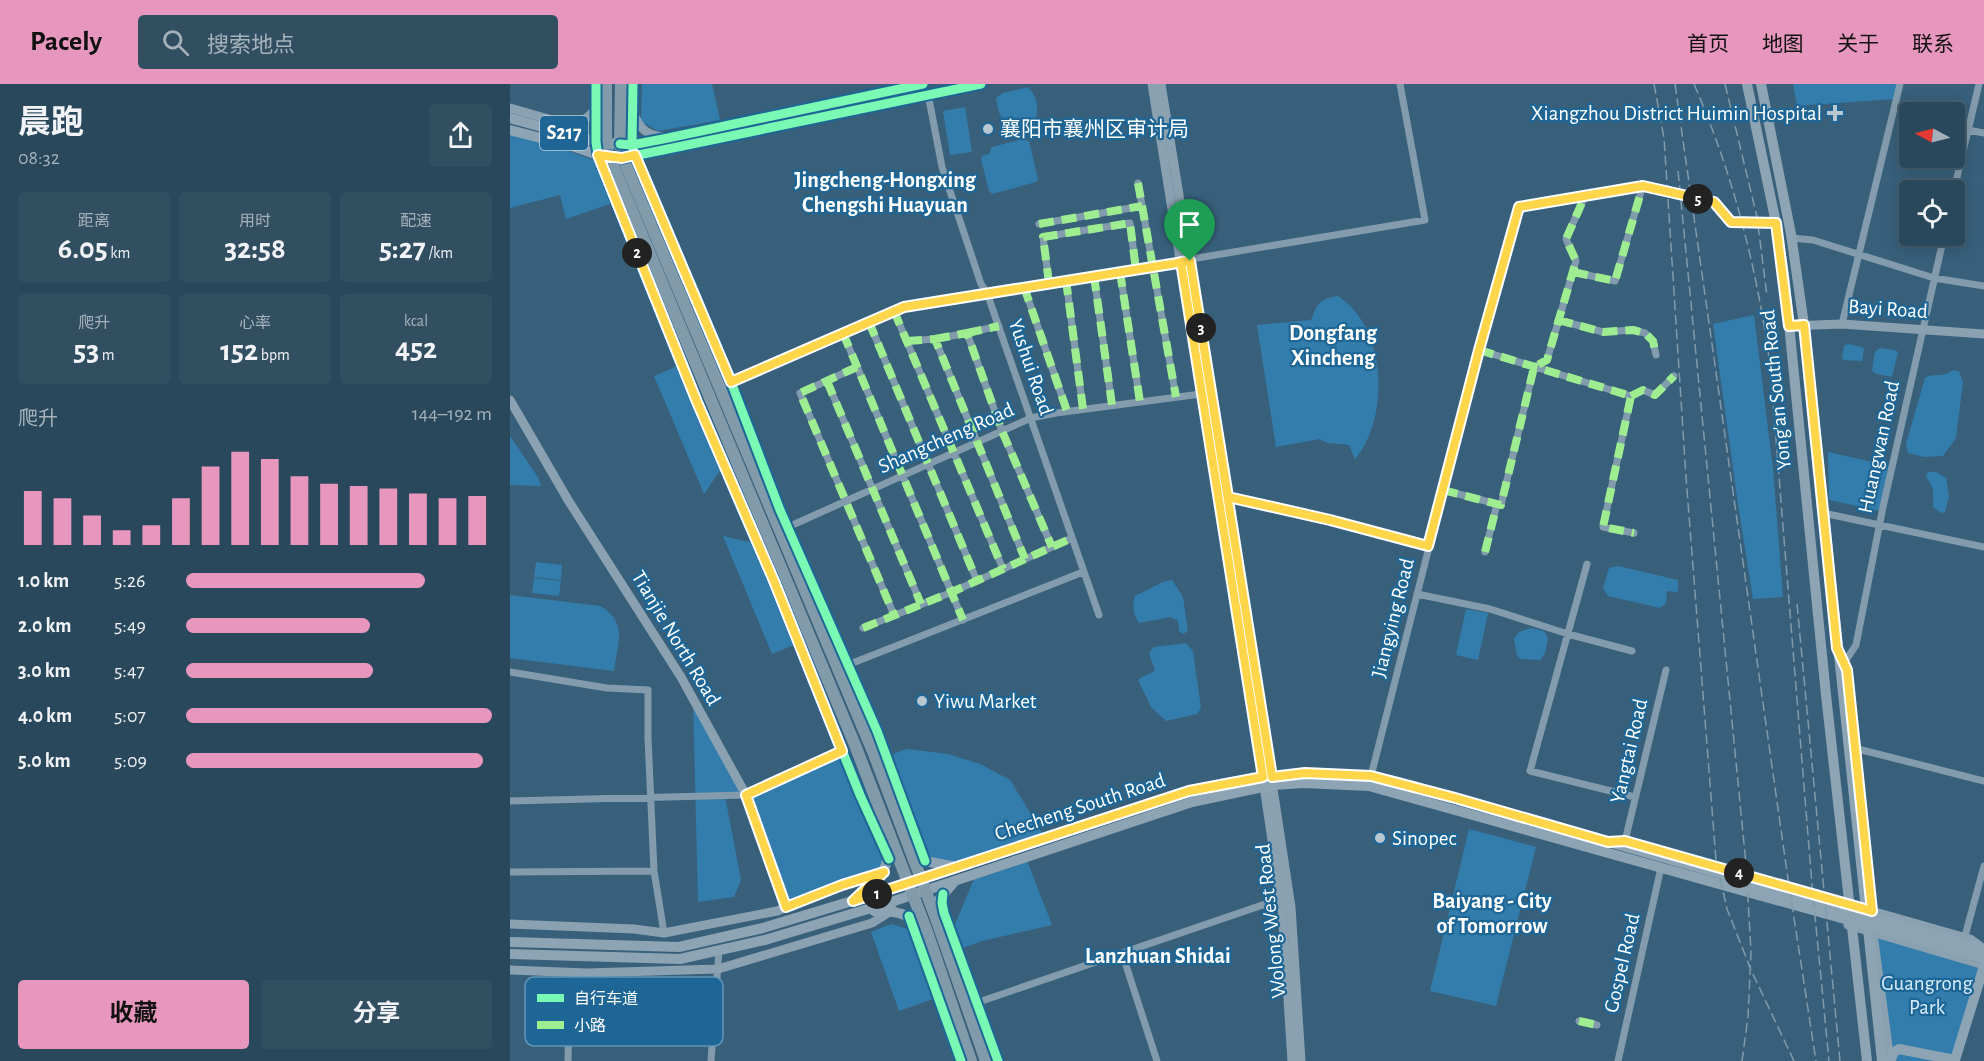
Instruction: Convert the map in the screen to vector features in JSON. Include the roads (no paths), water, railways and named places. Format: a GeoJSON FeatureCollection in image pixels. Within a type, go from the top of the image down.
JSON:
{"type":"FeatureCollection","features":[{"type":"Feature","properties":{"kind":"highway"},"geometry":{"type":"LineString","coordinates":[[605,84],[602,149],[794,616],[834,694],[855,745],[926,929],[971,1061]]}},
{"type":"Feature","properties":{"kind":"highway"},"geometry":{"type":"LineString","coordinates":[[621,84],[627,151],[843,667],[986,1061]]}},
{"type":"Feature","properties":{"kind":"main road","name":"S217"},"geometry":{"type":"LineString","coordinates":[[627,151],[668,138],[925,89],[981,84]]}},
{"type":"Feature","properties":{"kind":"main road","name":"Yong'an South Road"},"geometry":{"type":"LineString","coordinates":[[1747,84],[1776,223],[1789,326],[1826,695],[1867,1061]]}},
{"type":"Feature","properties":{"kind":"main road","name":"Yong'an South Road"},"geometry":{"type":"LineString","coordinates":[[1761,84],[1792,238],[1804,325],[1882,1061]]}},
{"type":"Feature","properties":{"kind":"main road","name":"S217"},"geometry":{"type":"LineString","coordinates":[[510,130],[572,146],[627,151],[663,150],[925,89]]}},
{"type":"Feature","properties":{"kind":"main road","name":"S217"},"geometry":{"type":"LineString","coordinates":[[510,118],[550,129],[602,149]]}},
{"type":"Feature","properties":{"kind":"main road"},"geometry":{"type":"LineString","coordinates":[[1810,534],[1825,531]]}},
{"type":"Feature","properties":{"kind":"main road","name":"Checheng South Road"},"geometry":{"type":"LineString","coordinates":[[923,885],[956,881],[1192,802],[1268,781],[1305,773],[1371,776],[1455,798],[1609,847],[1984,958]]}},
{"type":"Feature","properties":{"kind":"main road","name":"Checheng South Road"},"geometry":{"type":"LineString","coordinates":[[923,885],[959,868],[1189,791],[1268,781],[1369,786],[1609,847],[1701,867],[1984,949]]}},
{"type":"Feature","properties":{"kind":"main road"},"geometry":{"type":"LineString","coordinates":[[853,901],[884,872],[889,860],[890,837]]}},
{"type":"Feature","properties":{"kind":"main road"},"geometry":{"type":"LineString","coordinates":[[908,844],[925,861],[959,868]]}},
{"type":"Feature","properties":{"kind":"main road"},"geometry":{"type":"LineString","coordinates":[[937,921],[938,902],[956,881]]}},
{"type":"Feature","properties":{"kind":"main road"},"geometry":{"type":"LineString","coordinates":[[510,954],[680,959],[765,940],[859,912],[923,885]]}},
{"type":"Feature","properties":{"kind":"main road"},"geometry":{"type":"LineString","coordinates":[[510,942],[679,947],[763,928],[853,901],[910,890]]}},
{"type":"Feature","properties":{"kind":"main road"},"geometry":{"type":"LineString","coordinates":[[859,912],[893,910],[909,916],[926,929]]}},
{"type":"Feature","properties":{"kind":"main road"},"geometry":{"type":"LineString","coordinates":[[1890,1061],[1894,1052],[1899,1049],[1955,1061],[1984,965]]}},
{"type":"Feature","properties":{"kind":"street"},"geometry":{"type":"LineString","coordinates":[[596,84],[595,111],[610,186]]}},
{"type":"Feature","properties":{"kind":"street"},"geometry":{"type":"LineString","coordinates":[[550,129],[565,129],[573,126],[595,111],[605,84]]}},
{"type":"Feature","properties":{"kind":"street"},"geometry":{"type":"LineString","coordinates":[[633,84],[633,105],[627,151],[648,184]]}},
{"type":"Feature","properties":{"kind":"street"},"geometry":{"type":"LineString","coordinates":[[1152,84],[1228,497],[1268,781]]}},
{"type":"Feature","properties":{"kind":"street"},"geometry":{"type":"LineString","coordinates":[[1161,84],[1201,394],[1268,781]]}},
{"type":"Feature","properties":{"kind":"street"},"geometry":{"type":"LineString","coordinates":[[725,384],[904,307],[1425,220],[1400,84]]}},
{"type":"Feature","properties":{"kind":"street"},"geometry":{"type":"LineString","coordinates":[[1842,324],[1900,84]]}},
{"type":"Feature","properties":{"kind":"street"},"geometry":{"type":"LineString","coordinates":[[1956,180],[1979,84]]}},
{"type":"Feature","properties":{"kind":"street","name":"Yushui Road"},"geometry":{"type":"LineString","coordinates":[[925,89],[942,167],[981,284],[987,293],[999,326],[1099,615]]}},
{"type":"Feature","properties":{"kind":"street"},"geometry":{"type":"LineString","coordinates":[[633,105],[640,127],[650,135],[668,138]]}},
{"type":"Feature","properties":{"kind":"street"},"geometry":{"type":"LineString","coordinates":[[510,108],[573,126]]}},
{"type":"Feature","properties":{"kind":"street"},"geometry":{"type":"LineString","coordinates":[[1968,130],[1984,133]]}},
{"type":"Feature","properties":{"kind":"street"},"geometry":{"type":"LineString","coordinates":[[572,146],[582,154],[596,160],[667,311]]}},
{"type":"Feature","properties":{"kind":"street"},"geometry":{"type":"LineString","coordinates":[[663,150],[648,158],[644,165],[648,184],[677,270]]}},
{"type":"Feature","properties":{"kind":"street"},"geometry":{"type":"LineString","coordinates":[[1138,183],[1176,397]]}},
{"type":"Feature","properties":{"kind":"street"},"geometry":{"type":"LineString","coordinates":[[1573,272],[1615,281],[1643,186]]}},
{"type":"Feature","properties":{"kind":"street","name":"Jiangying Road"},"geometry":{"type":"LineString","coordinates":[[1371,776],[1428,546],[1519,207],[1643,186],[1714,202],[1731,222],[1776,223]]}},
{"type":"Feature","properties":{"kind":"street"},"geometry":{"type":"LineString","coordinates":[[1443,490],[1501,505],[1534,367],[1547,360],[1576,261],[1566,239],[1585,196]]}},
{"type":"Feature","properties":{"kind":"street"},"geometry":{"type":"LineString","coordinates":[[1039,224],[1142,206]]}},
{"type":"Feature","properties":{"kind":"street"},"geometry":{"type":"LineString","coordinates":[[1049,283],[1043,237],[1130,223],[1136,270]]}},
{"type":"Feature","properties":{"kind":"street"},"geometry":{"type":"LineString","coordinates":[[1792,238],[1813,240],[1934,278],[1984,286]]}},
{"type":"Feature","properties":{"kind":"street","name":"Huangwan Road"},"geometry":{"type":"LineString","coordinates":[[1844,663],[1856,645],[1880,524],[1942,246]]}},
{"type":"Feature","properties":{"kind":"street"},"geometry":{"type":"LineString","coordinates":[[1120,272],[1140,402]]}},
{"type":"Feature","properties":{"kind":"street"},"geometry":{"type":"LineString","coordinates":[[1094,276],[1112,405]]}},
{"type":"Feature","properties":{"kind":"street"},"geometry":{"type":"LineString","coordinates":[[1066,280],[1083,409]]}},
{"type":"Feature","properties":{"kind":"street"},"geometry":{"type":"LineString","coordinates":[[1024,287],[1067,411]]}},
{"type":"Feature","properties":{"kind":"street"},"geometry":{"type":"LineString","coordinates":[[894,311],[1003,569]]}},
{"type":"Feature","properties":{"kind":"street"},"geometry":{"type":"LineString","coordinates":[[1558,320],[1603,332],[1633,330],[1645,333],[1653,340],[1656,355]]}},
{"type":"Feature","properties":{"kind":"street"},"geometry":{"type":"LineString","coordinates":[[869,322],[977,581]]}},
{"type":"Feature","properties":{"kind":"street","name":"Bayi Road"},"geometry":{"type":"LineString","coordinates":[[1789,326],[1842,324],[1984,334]]}},
{"type":"Feature","properties":{"kind":"street"},"geometry":{"type":"LineString","coordinates":[[907,341],[936,339],[999,326]]}},
{"type":"Feature","properties":{"kind":"street"},"geometry":{"type":"LineString","coordinates":[[843,333],[963,620]]}},
{"type":"Feature","properties":{"kind":"street"},"geometry":{"type":"LineString","coordinates":[[968,333],[1002,431],[1052,547]]}},
{"type":"Feature","properties":{"kind":"street"},"geometry":{"type":"LineString","coordinates":[[936,339],[1025,559]]}},
{"type":"Feature","properties":{"kind":"street"},"geometry":{"type":"LineString","coordinates":[[1479,350],[1631,396],[1643,390],[1655,395],[1674,376]]}},
{"type":"Feature","properties":{"kind":"street"},"geometry":{"type":"LineString","coordinates":[[857,367],[800,393],[894,615]]}},
{"type":"Feature","properties":{"kind":"street"},"geometry":{"type":"LineString","coordinates":[[827,381],[921,604]]}},
{"type":"Feature","properties":{"kind":"street","name":"Shangcheng Road"},"geometry":{"type":"LineString","coordinates":[[784,528],[1031,418],[1067,411],[1201,394]]}},
{"type":"Feature","properties":{"kind":"street"},"geometry":{"type":"LineString","coordinates":[[1631,396],[1603,526],[1634,533]]}},
{"type":"Feature","properties":{"kind":"street","name":"Tianjie North Road"},"geometry":{"type":"LineString","coordinates":[[510,400],[568,500],[681,677],[746,795],[786,907]]}},
{"type":"Feature","properties":{"kind":"street"},"geometry":{"type":"LineString","coordinates":[[1228,497],[1330,520],[1428,546]]}},
{"type":"Feature","properties":{"kind":"street"},"geometry":{"type":"LineString","coordinates":[[1485,552],[1497,504]]}},
{"type":"Feature","properties":{"kind":"street"},"geometry":{"type":"LineString","coordinates":[[1823,513],[1984,547]]}},
{"type":"Feature","properties":{"kind":"street"},"geometry":{"type":"LineString","coordinates":[[863,628],[952,592],[1072,538]]}},
{"type":"Feature","properties":{"kind":"street"},"geometry":{"type":"LineString","coordinates":[[1587,564],[1530,771],[1635,797]]}},
{"type":"Feature","properties":{"kind":"street"},"geometry":{"type":"LineString","coordinates":[[925,861],[880,738],[843,667],[1083,572]]}},
{"type":"Feature","properties":{"kind":"street"},"geometry":{"type":"LineString","coordinates":[[1417,594],[1490,609],[1568,634],[1632,651]]}},
{"type":"Feature","properties":{"kind":"street"},"geometry":{"type":"LineString","coordinates":[[794,616],[821,699],[889,860]]}},
{"type":"Feature","properties":{"kind":"street"},"geometry":{"type":"LineString","coordinates":[[1837,648],[1847,670],[1872,911]]}},
{"type":"Feature","properties":{"kind":"street","name":"Yangtai Road"},"geometry":{"type":"LineString","coordinates":[[1625,841],[1666,670]]}},
{"type":"Feature","properties":{"kind":"street"},"geometry":{"type":"LineString","coordinates":[[510,672],[607,688],[648,690],[654,871],[664,933]]}},
{"type":"Feature","properties":{"kind":"street"},"geometry":{"type":"LineString","coordinates":[[821,699],[834,694]]}},
{"type":"Feature","properties":{"kind":"street"},"geometry":{"type":"LineString","coordinates":[[875,757],[880,738]]}},
{"type":"Feature","properties":{"kind":"street"},"geometry":{"type":"LineString","coordinates":[[510,801],[746,795],[855,745]]}},
{"type":"Feature","properties":{"kind":"street"},"geometry":{"type":"LineString","coordinates":[[1854,748],[1984,781]]}},
{"type":"Feature","properties":{"kind":"street","name":"Wolong West Road"},"geometry":{"type":"LineString","coordinates":[[1268,781],[1280,899],[1292,1061]]}},
{"type":"Feature","properties":{"kind":"street","name":"Wolong West Road"},"geometry":{"type":"LineString","coordinates":[[1268,781],[1291,907],[1301,1061]]}},
{"type":"Feature","properties":{"kind":"street"},"geometry":{"type":"LineString","coordinates":[[1984,949],[1970,939],[1625,841],[1609,847],[1628,863],[1984,965]]}},
{"type":"Feature","properties":{"kind":"street"},"geometry":{"type":"LineString","coordinates":[[1965,936],[1984,866]]}},
{"type":"Feature","properties":{"kind":"street"},"geometry":{"type":"LineString","coordinates":[[510,872],[654,871]]}},
{"type":"Feature","properties":{"kind":"street"},"geometry":{"type":"LineString","coordinates":[[510,924],[634,929],[664,933],[777,911],[842,885],[884,872]]}},
{"type":"Feature","properties":{"kind":"street","name":"Gospel Road"},"geometry":{"type":"LineString","coordinates":[[1618,1061],[1660,872]]}},
{"type":"Feature","properties":{"kind":"street"},"geometry":{"type":"LineString","coordinates":[[943,894],[944,913],[998,1061]]}},
{"type":"Feature","properties":{"kind":"street"},"geometry":{"type":"LineString","coordinates":[[976,1002],[1280,899]]}},
{"type":"Feature","properties":{"kind":"street"},"geometry":{"type":"LineString","coordinates":[[510,970],[570,973],[718,969],[872,923],[893,910]]}},
{"type":"Feature","properties":{"kind":"street"},"geometry":{"type":"LineString","coordinates":[[909,916],[959,1057]]}},
{"type":"Feature","properties":{"kind":"street"},"geometry":{"type":"LineString","coordinates":[[1873,933],[1890,1061]]}},
{"type":"Feature","properties":{"kind":"street"},"geometry":{"type":"LineString","coordinates":[[717,977],[719,950]]}},
{"type":"Feature","properties":{"kind":"street"},"geometry":{"type":"LineString","coordinates":[[1122,953],[1157,1061]]}},
{"type":"Feature","properties":{"kind":"street"},"geometry":{"type":"LineString","coordinates":[[570,973],[570,977]]}},
{"type":"Feature","properties":{"kind":"street"},"geometry":{"type":"LineString","coordinates":[[953,1007],[959,1057]]}},
{"type":"Feature","properties":{"kind":"street"},"geometry":{"type":"LineString","coordinates":[[1580,1021],[1597,1025]]}},
{"type":"Feature","properties":{"kind":"street"},"geometry":{"type":"LineString","coordinates":[[568,1046],[568,1061]]}},
{"type":"Feature","properties":{"kind":"street"},"geometry":{"type":"LineString","coordinates":[[711,1061],[712,1046]]}},
{"type":"Feature","properties":{"kind":"railway"},"geometry":{"type":"LineString","coordinates":[[1654,84],[1664,138],[1686,477],[1716,860],[1727,909],[1751,970],[1794,1061]]}},
{"type":"Feature","properties":{"kind":"railway"},"geometry":{"type":"LineString","coordinates":[[1675,84],[1816,1061]]}},
{"type":"Feature","properties":{"kind":"railway"},"geometry":{"type":"LineString","coordinates":[[1694,84],[1720,152],[1742,222],[1751,257],[1770,365],[1812,885],[1829,1061]]}},
{"type":"Feature","properties":{"kind":"railway"},"geometry":{"type":"LineString","coordinates":[[1725,84],[1757,217],[1767,296]]}},
{"type":"Feature","properties":{"kind":"railway"},"geometry":{"type":"LineString","coordinates":[[1678,171],[1746,864],[1751,952],[1748,1017],[1742,1061]]}},
{"type":"Feature","properties":{"kind":"railway"},"geometry":{"type":"LineString","coordinates":[[1797,604],[1840,1061]]}},
{"type":"Feature","properties":{"kind":"place","name":"Xiangzhou District Huimin Hospital"},"geometry":{"type":"Point","coordinates":[1835,113]}},
{"type":"Feature","properties":{"kind":"place","name":"襄阳市襄州区审计局"},"geometry":{"type":"Point","coordinates":[988,129]}},
{"type":"Feature","properties":{"kind":"place","name":"Yiwu Market"},"geometry":{"type":"Point","coordinates":[922,701]}},
{"type":"Feature","properties":{"kind":"place","name":"Sinopec"},"geometry":{"type":"Point","coordinates":[1380,838]}},
{"type":"Feature","properties":{"kind":"district","name":"Jingcheng-Hongxing Chengshi Huayuan"},"geometry":{"type":"Point","coordinates":[885,192]}},
{"type":"Feature","properties":{"kind":"district","name":"Dongfang Xincheng"},"geometry":{"type":"Point","coordinates":[1333,346]}},
{"type":"Feature","properties":{"kind":"district","name":"Baiyang - City of Tomorrow"},"geometry":{"type":"Point","coordinates":[1492,914]}},
{"type":"Feature","properties":{"kind":"district","name":"Lanzhuan Shidai"},"geometry":{"type":"Point","coordinates":[1158,956]}},
{"type":"Feature","properties":{"kind":"park label","name":"Guangrong Park"},"geometry":{"type":"Point","coordinates":[1927,995]}}]}
